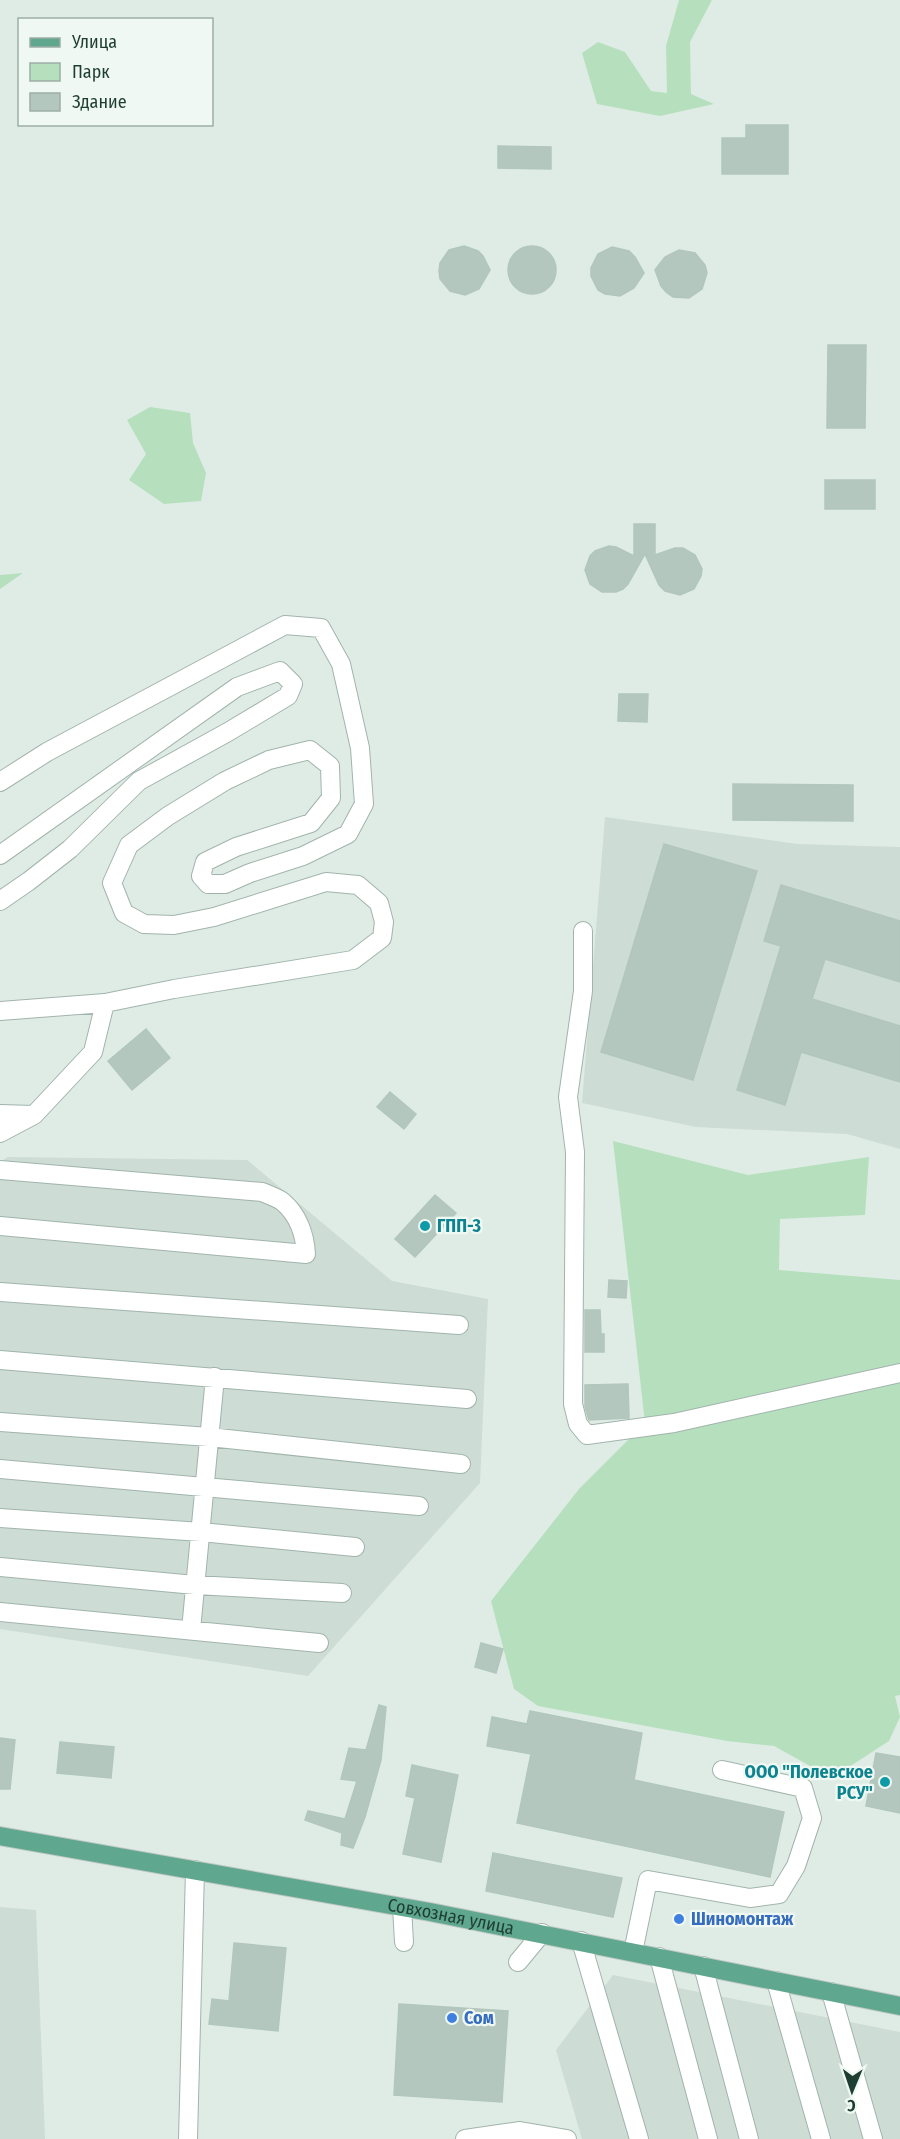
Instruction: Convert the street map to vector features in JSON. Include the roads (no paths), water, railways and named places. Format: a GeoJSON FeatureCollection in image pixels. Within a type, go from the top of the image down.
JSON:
{"type":"FeatureCollection","features":[{"type":"Feature","properties":{"kind":"main road","name":"Совхозная улица"},"geometry":{"type":"LineString","coordinates":[[0,1836],[402,1907],[900,2006]]}},
{"type":"Feature","properties":{"kind":"street"},"geometry":{"type":"LineString","coordinates":[[0,782],[47,752],[285,625],[321,628],[341,664],[360,748],[364,804],[348,834],[303,856],[250,873],[225,884],[208,884],[201,876],[205,862],[226,852],[311,823],[331,798],[330,766],[310,750],[269,760],[234,777],[168,816],[129,845],[112,883],[124,913],[144,924],[174,925],[214,917],[326,882],[358,885],[379,903],[384,922],[382,938],[353,960],[174,989],[105,1004],[0,1011]]}},
{"type":"Feature","properties":{"kind":"street"},"geometry":{"type":"LineString","coordinates":[[0,855],[237,687],[280,671],[293,684],[288,696],[139,782],[70,849],[29,882],[0,900]]}},
{"type":"Feature","properties":{"kind":"street"},"geometry":{"type":"LineString","coordinates":[[583,932],[583,991],[568,1097],[575,1152],[573,1404],[578,1424],[587,1435],[674,1423],[900,1373]]}},
{"type":"Feature","properties":{"kind":"street"},"geometry":{"type":"LineString","coordinates":[[0,1133],[34,1115],[93,1052],[105,1004]]}},
{"type":"Feature","properties":{"kind":"street"},"geometry":{"type":"LineString","coordinates":[[0,1114],[34,1115]]}},
{"type":"Feature","properties":{"kind":"street"},"geometry":{"type":"LineString","coordinates":[[0,1170],[262,1192],[283,1201],[295,1216],[305,1239],[306,1254],[0,1226]]}},
{"type":"Feature","properties":{"kind":"street"},"geometry":{"type":"LineString","coordinates":[[0,1292],[459,1325]]}},
{"type":"Feature","properties":{"kind":"street"},"geometry":{"type":"LineString","coordinates":[[0,1360],[467,1399]]}},
{"type":"Feature","properties":{"kind":"street"},"geometry":{"type":"LineString","coordinates":[[191,1630],[214,1377]]}},
{"type":"Feature","properties":{"kind":"street"},"geometry":{"type":"LineString","coordinates":[[0,1422],[209,1437],[461,1464]]}},
{"type":"Feature","properties":{"kind":"street"},"geometry":{"type":"LineString","coordinates":[[0,1469],[419,1506]]}},
{"type":"Feature","properties":{"kind":"street"},"geometry":{"type":"LineString","coordinates":[[0,1518],[201,1532],[356,1547]]}},
{"type":"Feature","properties":{"kind":"street"},"geometry":{"type":"LineString","coordinates":[[0,1567],[195,1585],[342,1593]]}},
{"type":"Feature","properties":{"kind":"street"},"geometry":{"type":"LineString","coordinates":[[0,1612],[319,1643]]}},
{"type":"Feature","properties":{"kind":"street"},"geometry":{"type":"LineString","coordinates":[[633,1952],[648,1880],[750,1898],[779,1894],[796,1866],[812,1818],[802,1788],[722,1770]]}},
{"type":"Feature","properties":{"kind":"street"},"geometry":{"type":"LineString","coordinates":[[188,2139],[195,1870]]}},
{"type":"Feature","properties":{"kind":"street"},"geometry":{"type":"LineString","coordinates":[[402,1907],[404,1942]]}},
{"type":"Feature","properties":{"kind":"street"},"geometry":{"type":"LineString","coordinates":[[518,1962],[542,1934]]}},
{"type":"Feature","properties":{"kind":"street"},"geometry":{"type":"LineString","coordinates":[[581,1941],[639,2139]]}},
{"type":"Feature","properties":{"kind":"street"},"geometry":{"type":"LineString","coordinates":[[658,1958],[708,2139]]}},
{"type":"Feature","properties":{"kind":"street"},"geometry":{"type":"LineString","coordinates":[[704,1966],[749,2139]]}},
{"type":"Feature","properties":{"kind":"street"},"geometry":{"type":"LineString","coordinates":[[776,1981],[821,2139]]}},
{"type":"Feature","properties":{"kind":"street"},"geometry":{"type":"LineString","coordinates":[[831,1992],[873,2139]]}},
{"type":"Feature","properties":{"kind":"street"},"geometry":{"type":"LineString","coordinates":[[465,2139],[520,2131],[567,2139]]}},
{"type":"Feature","properties":{"kind":"place","name":"ГПП-3"},"geometry":{"type":"Point","coordinates":[425,1226]}},
{"type":"Feature","properties":{"kind":"place","name":"ООО \"Полевское РСУ\""},"geometry":{"type":"Point","coordinates":[885,1782]}},
{"type":"Feature","properties":{"kind":"place","name":"Шиномонтаж"},"geometry":{"type":"Point","coordinates":[679,1919]}},
{"type":"Feature","properties":{"kind":"place","name":"Сом"},"geometry":{"type":"Point","coordinates":[452,2018]}}]}
